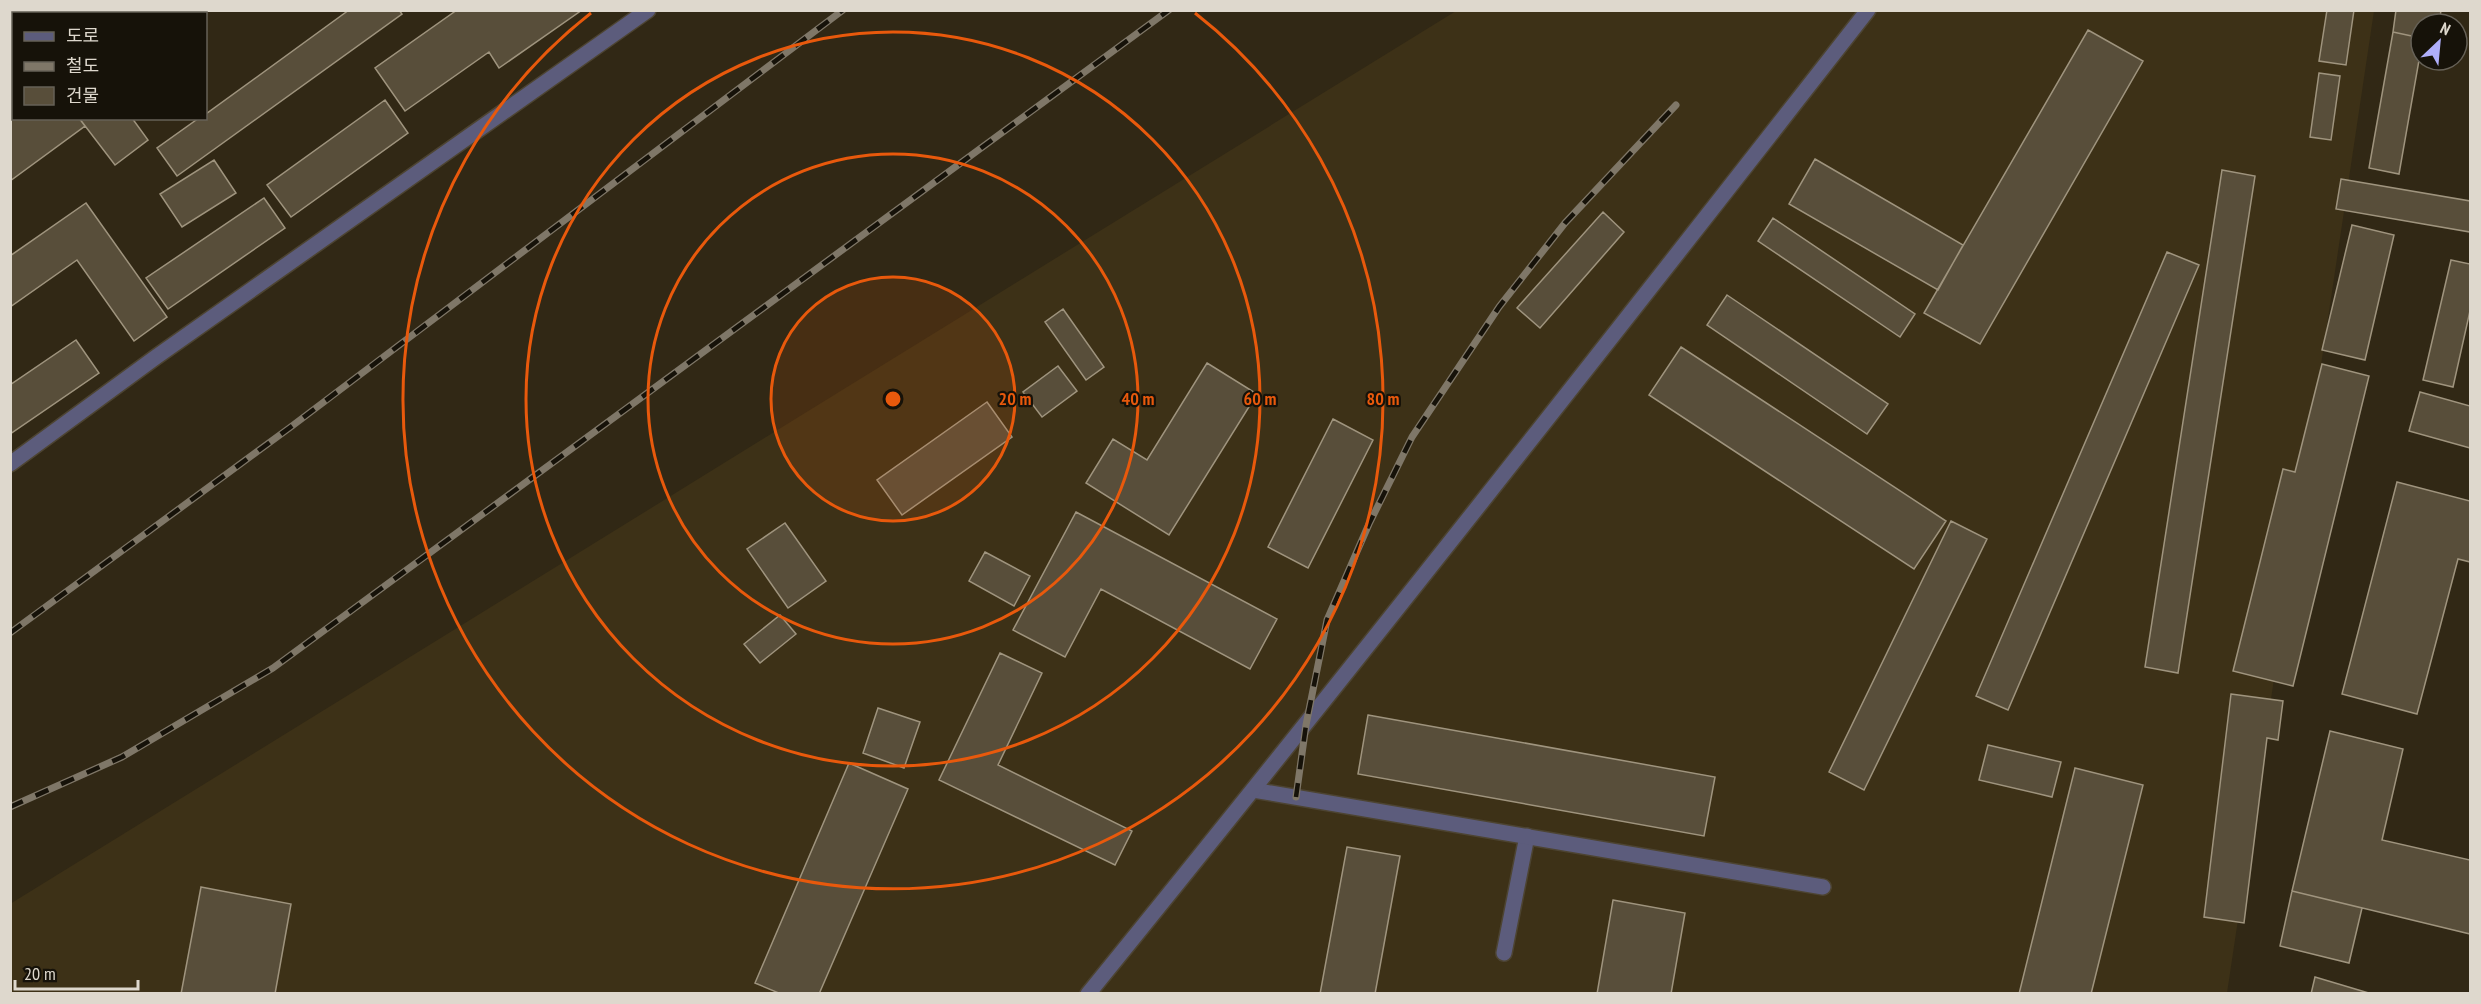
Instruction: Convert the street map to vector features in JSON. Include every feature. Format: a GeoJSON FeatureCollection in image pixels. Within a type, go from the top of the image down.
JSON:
{"type":"FeatureCollection","features":[{"type":"Feature","properties":{"kind":"street"},"geometry":{"type":"LineString","coordinates":[[10,464],[156,357],[648,10]]}},
{"type":"Feature","properties":{"kind":"street"},"geometry":{"type":"LineString","coordinates":[[1088,993],[1501,481],[1868,10]]}},
{"type":"Feature","properties":{"kind":"street"},"geometry":{"type":"LineString","coordinates":[[1253,790],[1824,887]]}},
{"type":"Feature","properties":{"kind":"street"},"geometry":{"type":"LineString","coordinates":[[1504,953],[1527,836]]}},
{"type":"Feature","properties":{"kind":"shaded area"},"geometry":{"type":"Polygon","coordinates":[[[1456,11],[2374,11],[2227,993],[11,994],[10,904],[1456,11]]]}},
{"type":"Feature","properties":{"kind":"building"},"geometry":{"type":"Polygon","coordinates":[[[349,10],[399,10],[402,14],[177,176],[157,148],[196,120],[207,120],[207,113],[349,10]]]}},
{"type":"Feature","properties":{"kind":"building"},"geometry":{"type":"Polygon","coordinates":[[[457,10],[582,10],[499,68],[489,52],[405,111],[375,68],[457,10]]]}},
{"type":"Feature","properties":{"kind":"building"},"geometry":{"type":"Polygon","coordinates":[[[2327,10],[2354,10],[2346,65],[2319,61],[2327,10]]]}},
{"type":"Feature","properties":{"kind":"building"},"geometry":{"type":"Polygon","coordinates":[[[2396,10],[2441,10],[2441,12],[2409,12],[2409,35],[2393,32],[2396,10]]]}},
{"type":"Feature","properties":{"kind":"building"},"geometry":{"type":"Polygon","coordinates":[[[2088,30],[2143,61],[1980,344],[1924,313],[2088,30]]]}},
{"type":"Feature","properties":{"kind":"building"},"geometry":{"type":"Polygon","coordinates":[[[2393,32],[2409,35],[2409,72],[2417,72],[2399,174],[2369,168],[2393,32]]]}},
{"type":"Feature","properties":{"kind":"building"},"geometry":{"type":"Polygon","coordinates":[[[2319,73],[2340,76],[2331,140],[2310,137],[2319,73]]]}},
{"type":"Feature","properties":{"kind":"building"},"geometry":{"type":"Polygon","coordinates":[[[385,100],[408,133],[291,217],[267,185],[385,100]]]}},
{"type":"Feature","properties":{"kind":"building"},"geometry":{"type":"Polygon","coordinates":[[[12,106],[12,120],[80,120],[85,126],[10,181],[10,108],[12,106]]]}},
{"type":"Feature","properties":{"kind":"building"},"geometry":{"type":"Polygon","coordinates":[[[81,120],[133,120],[148,140],[115,165],[81,120]]]}},
{"type":"Feature","properties":{"kind":"building"},"geometry":{"type":"Polygon","coordinates":[[[1815,159],[1963,245],[1938,290],[1789,204],[1815,159]]]}},
{"type":"Feature","properties":{"kind":"building"},"geometry":{"type":"Polygon","coordinates":[[[214,160],[236,193],[182,227],[160,194],[214,160]]]}},
{"type":"Feature","properties":{"kind":"building"},"geometry":{"type":"Polygon","coordinates":[[[2222,170],[2255,176],[2178,673],[2145,667],[2222,170]]]}},
{"type":"Feature","properties":{"kind":"building"},"geometry":{"type":"Polygon","coordinates":[[[2341,179],[2470,201],[2470,232],[2336,209],[2341,179]]]}},
{"type":"Feature","properties":{"kind":"building"},"geometry":{"type":"Polygon","coordinates":[[[264,198],[285,228],[168,309],[146,278],[264,198]]]}},
{"type":"Feature","properties":{"kind":"building"},"geometry":{"type":"Polygon","coordinates":[[[86,203],[167,317],[134,341],[77,260],[10,307],[10,256],[86,203]]]}},
{"type":"Feature","properties":{"kind":"building"},"geometry":{"type":"Polygon","coordinates":[[[1603,212],[1624,232],[1540,328],[1517,308],[1603,212]]]}},
{"type":"Feature","properties":{"kind":"building"},"geometry":{"type":"Polygon","coordinates":[[[1773,218],[1915,314],[1900,337],[1758,241],[1773,218]]]}},
{"type":"Feature","properties":{"kind":"building"},"geometry":{"type":"Polygon","coordinates":[[[2352,225],[2394,235],[2365,360],[2322,350],[2352,225]]]}},
{"type":"Feature","properties":{"kind":"building"},"geometry":{"type":"Polygon","coordinates":[[[2167,252],[2199,265],[2008,710],[1976,696],[2167,252]]]}},
{"type":"Feature","properties":{"kind":"building"},"geometry":{"type":"Polygon","coordinates":[[[2451,260],[2470,264],[2470,311],[2453,387],[2423,380],[2451,260]]]}},
{"type":"Feature","properties":{"kind":"building"},"geometry":{"type":"Polygon","coordinates":[[[1727,295],[1888,404],[1867,434],[1707,325],[1727,295]]]}},
{"type":"Feature","properties":{"kind":"building"},"geometry":{"type":"Polygon","coordinates":[[[1063,309],[1104,367],[1086,380],[1045,322],[1063,309]]]}},
{"type":"Feature","properties":{"kind":"building"},"geometry":{"type":"Polygon","coordinates":[[[76,340],[99,373],[10,434],[10,385],[76,340]]]}},
{"type":"Feature","properties":{"kind":"building"},"geometry":{"type":"Polygon","coordinates":[[[1681,347],[1946,521],[1914,569],[1649,395],[1681,347]]]}},
{"type":"Feature","properties":{"kind":"building"},"geometry":{"type":"Polygon","coordinates":[[[1207,363],[1257,394],[1169,535],[1086,483],[1113,439],[1147,460],[1207,363]]]}},
{"type":"Feature","properties":{"kind":"building"},"geometry":{"type":"Polygon","coordinates":[[[2322,364],[2369,376],[2293,686],[2233,671],[2283,469],[2295,472],[2322,364]]]}},
{"type":"Feature","properties":{"kind":"building"},"geometry":{"type":"Polygon","coordinates":[[[1058,366],[1077,391],[1042,417],[1023,392],[1058,366]]]}},
{"type":"Feature","properties":{"kind":"building"},"geometry":{"type":"Polygon","coordinates":[[[2420,392],[2470,406],[2470,448],[2409,431],[2420,392]]]}},
{"type":"Feature","properties":{"kind":"building"},"geometry":{"type":"Polygon","coordinates":[[[987,402],[1012,437],[902,515],[877,480],[987,402]]]}},
{"type":"Feature","properties":{"kind":"building"},"geometry":{"type":"Polygon","coordinates":[[[1333,419],[1373,440],[1308,568],[1268,547],[1333,419]]]}},
{"type":"Feature","properties":{"kind":"building"},"geometry":{"type":"Polygon","coordinates":[[[2397,482],[2470,501],[2470,562],[2458,559],[2417,714],[2342,694],[2397,482]]]}},
{"type":"Feature","properties":{"kind":"building"},"geometry":{"type":"Polygon","coordinates":[[[1076,512],[1277,619],[1250,669],[1101,589],[1065,657],[1013,630],[1076,512]]]}},
{"type":"Feature","properties":{"kind":"building"},"geometry":{"type":"Polygon","coordinates":[[[1951,521],[1987,539],[1864,790],[1829,772],[1951,521]]]}},
{"type":"Feature","properties":{"kind":"building"},"geometry":{"type":"Polygon","coordinates":[[[785,523],[826,581],[788,608],[747,549],[785,523]]]}},
{"type":"Feature","properties":{"kind":"building"},"geometry":{"type":"Polygon","coordinates":[[[985,552],[1030,576],[1014,606],[969,581],[985,552]]]}},
{"type":"Feature","properties":{"kind":"building"},"geometry":{"type":"Polygon","coordinates":[[[780,615],[796,634],[760,663],[744,644],[780,615]]]}},
{"type":"Feature","properties":{"kind":"building"},"geometry":{"type":"Polygon","coordinates":[[[1000,653],[1042,673],[998,765],[1132,831],[1115,865],[939,780],[1000,653]]]}},
{"type":"Feature","properties":{"kind":"building"},"geometry":{"type":"Polygon","coordinates":[[[2231,694],[2283,701],[2278,740],[2267,738],[2244,923],[2204,917],[2231,694]]]}},
{"type":"Feature","properties":{"kind":"building"},"geometry":{"type":"Polygon","coordinates":[[[878,708],[920,722],[904,768],[863,753],[878,708]]]}},
{"type":"Feature","properties":{"kind":"building"},"geometry":{"type":"Polygon","coordinates":[[[1368,715],[1715,777],[1704,836],[1358,774],[1368,715]]]}},
{"type":"Feature","properties":{"kind":"building"},"geometry":{"type":"Polygon","coordinates":[[[2330,731],[2403,749],[2382,840],[2470,860],[2470,934],[2292,891],[2330,731]]]}},
{"type":"Feature","properties":{"kind":"building"},"geometry":{"type":"Polygon","coordinates":[[[1988,745],[2061,762],[2052,797],[1979,780],[1988,745]]]}},
{"type":"Feature","properties":{"kind":"building"},"geometry":{"type":"Polygon","coordinates":[[[849,763],[908,789],[819,994],[781,994],[755,983],[849,763]]]}},
{"type":"Feature","properties":{"kind":"building"},"geometry":{"type":"Polygon","coordinates":[[[2075,768],[2143,785],[2091,994],[2019,994],[2075,768]]]}},
{"type":"Feature","properties":{"kind":"building"},"geometry":{"type":"Polygon","coordinates":[[[1347,847],[1400,856],[1375,994],[1320,994],[1347,847]]]}},
{"type":"Feature","properties":{"kind":"building"},"geometry":{"type":"Polygon","coordinates":[[[201,887],[291,904],[275,994],[181,994],[201,887]]]}},
{"type":"Feature","properties":{"kind":"building"},"geometry":{"type":"Polygon","coordinates":[[[2292,891],[2362,908],[2349,963],[2280,946],[2292,891]]]}},
{"type":"Feature","properties":{"kind":"building"},"geometry":{"type":"Polygon","coordinates":[[[1613,900],[1685,913],[1671,994],[1597,994],[1613,900]]]}},
{"type":"Feature","properties":{"kind":"building"},"geometry":{"type":"Polygon","coordinates":[[[2315,977],[2372,994],[2311,994],[2315,977]]]}},
{"type":"Feature","properties":{"kind":"railway"},"geometry":{"type":"LineString","coordinates":[[10,633],[292,426],[843,10]]}},
{"type":"Feature","properties":{"kind":"railway"},"geometry":{"type":"LineString","coordinates":[[10,807],[122,757],[273,668],[1169,10]]}},
{"type":"Feature","properties":{"kind":"railway"},"geometry":{"type":"LineString","coordinates":[[1296,797],[1306,725],[1327,620],[1369,524],[1412,437],[1499,307],[1565,223],[1676,105]]}}]}
